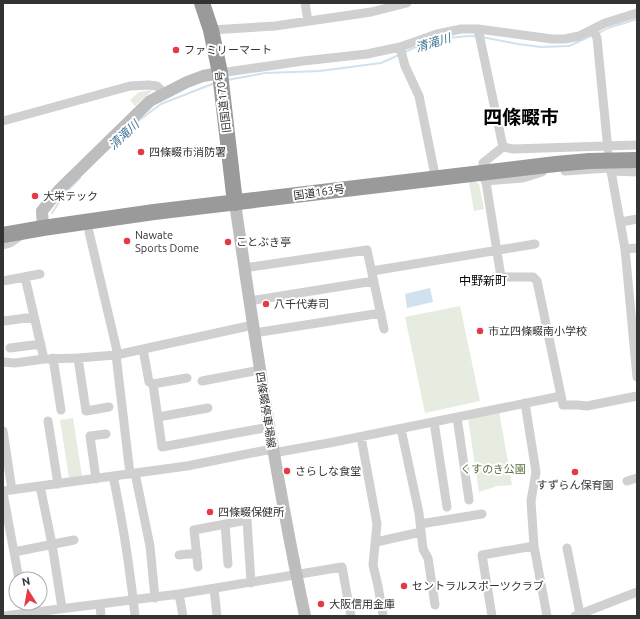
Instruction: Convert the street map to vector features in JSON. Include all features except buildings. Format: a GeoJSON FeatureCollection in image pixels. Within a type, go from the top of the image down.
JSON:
{"type":"FeatureCollection","features":[{"type":"Feature","properties":{"kind":"highway","name":"旧国道170号"},"geometry":{"type":"LineString","coordinates":[[202,3],[211,30],[220,73],[234,199]]}},
{"type":"Feature","properties":{"kind":"highway","name":"国道163号"},"geometry":{"type":"LineString","coordinates":[[3,228],[37,227],[154,212],[434,170],[484,172],[556,157],[637,154]]}},
{"type":"Feature","properties":{"kind":"highway","name":"国道163号"},"geometry":{"type":"LineString","coordinates":[[234,199],[583,162],[637,160]]}},
{"type":"Feature","properties":{"kind":"highway","name":"国道163号"},"geometry":{"type":"LineString","coordinates":[[3,235],[37,227]]}},
{"type":"Feature","properties":{"kind":"main road"},"geometry":{"type":"LineString","coordinates":[[37,227],[42,211],[59,190],[150,101],[203,76],[220,73]]}},
{"type":"Feature","properties":{"kind":"main road","name":"四條畷停車場線"},"geometry":{"type":"LineString","coordinates":[[234,199],[273,451],[305,616]]}},
{"type":"Feature","properties":{"kind":"street"},"geometry":{"type":"LineString","coordinates":[[305,3],[308,21]]}},
{"type":"Feature","properties":{"kind":"street"},"geometry":{"type":"LineString","coordinates":[[211,30],[275,26],[308,21],[371,7],[407,3]]}},
{"type":"Feature","properties":{"kind":"street"},"geometry":{"type":"LineString","coordinates":[[220,73],[303,61],[401,51],[437,34],[461,29],[479,34],[565,39],[595,33],[616,19],[637,13]]}},
{"type":"Feature","properties":{"kind":"street"},"geometry":{"type":"LineString","coordinates":[[595,33],[608,148]]}},
{"type":"Feature","properties":{"kind":"street"},"geometry":{"type":"LineString","coordinates":[[479,34],[503,146],[484,172],[501,277],[533,277],[537,281],[563,405],[578,404],[587,406],[637,396]]}},
{"type":"Feature","properties":{"kind":"street"},"geometry":{"type":"LineString","coordinates":[[401,51],[419,96],[434,170]]}},
{"type":"Feature","properties":{"kind":"street"},"geometry":{"type":"LineString","coordinates":[[3,121],[130,86],[157,86],[164,94]]}},
{"type":"Feature","properties":{"kind":"street"},"geometry":{"type":"LineString","coordinates":[[503,146],[513,149],[608,148],[637,145]]}},
{"type":"Feature","properties":{"kind":"street"},"geometry":{"type":"LineString","coordinates":[[484,172],[523,178],[539,172],[609,168],[637,172]]}},
{"type":"Feature","properties":{"kind":"street"},"geometry":{"type":"LineString","coordinates":[[609,168],[621,222],[625,249],[634,319],[637,377]]}},
{"type":"Feature","properties":{"kind":"street"},"geometry":{"type":"LineString","coordinates":[[621,222],[637,219]]}},
{"type":"Feature","properties":{"kind":"street"},"geometry":{"type":"LineString","coordinates":[[3,245],[10,243],[37,227]]}},
{"type":"Feature","properties":{"kind":"street"},"geometry":{"type":"LineString","coordinates":[[89,232],[117,355],[133,474],[150,546],[155,598]]}},
{"type":"Feature","properties":{"kind":"street"},"geometry":{"type":"LineString","coordinates":[[372,271],[535,244]]}},
{"type":"Feature","properties":{"kind":"street"},"geometry":{"type":"LineString","coordinates":[[625,249],[637,248]]}},
{"type":"Feature","properties":{"kind":"street"},"geometry":{"type":"LineString","coordinates":[[244,268],[367,250],[384,329]]}},
{"type":"Feature","properties":{"kind":"street"},"geometry":{"type":"LineString","coordinates":[[3,281],[40,274]]}},
{"type":"Feature","properties":{"kind":"street"},"geometry":{"type":"LineString","coordinates":[[25,277],[41,344],[49,358],[61,410]]}},
{"type":"Feature","properties":{"kind":"street"},"geometry":{"type":"LineString","coordinates":[[249,301],[374,281]]}},
{"type":"Feature","properties":{"kind":"street"},"geometry":{"type":"LineString","coordinates":[[3,362],[15,363],[49,358],[78,358],[117,355],[253,329],[380,313]]}},
{"type":"Feature","properties":{"kind":"street"},"geometry":{"type":"LineString","coordinates":[[4,321],[34,317]]}},
{"type":"Feature","properties":{"kind":"street"},"geometry":{"type":"LineString","coordinates":[[10,348],[41,344]]}},
{"type":"Feature","properties":{"kind":"street"},"geometry":{"type":"LineString","coordinates":[[143,349],[149,382],[153,384],[162,447],[269,427]]}},
{"type":"Feature","properties":{"kind":"street"},"geometry":{"type":"LineString","coordinates":[[78,358],[86,411],[109,407]]}},
{"type":"Feature","properties":{"kind":"street"},"geometry":{"type":"LineString","coordinates":[[202,382],[260,370]]}},
{"type":"Feature","properties":{"kind":"street"},"geometry":{"type":"LineString","coordinates":[[153,384],[187,378]]}},
{"type":"Feature","properties":{"kind":"street"},"geometry":{"type":"LineString","coordinates":[[6,492],[187,466],[361,437],[561,396]]}},
{"type":"Feature","properties":{"kind":"street"},"geometry":{"type":"LineString","coordinates":[[525,403],[536,472],[532,500],[534,546],[547,616]]}},
{"type":"Feature","properties":{"kind":"street"},"geometry":{"type":"LineString","coordinates":[[158,417],[208,408]]}},
{"type":"Feature","properties":{"kind":"street"},"geometry":{"type":"LineString","coordinates":[[457,417],[469,500]]}},
{"type":"Feature","properties":{"kind":"street"},"geometry":{"type":"LineString","coordinates":[[48,421],[58,484]]}},
{"type":"Feature","properties":{"kind":"street"},"geometry":{"type":"LineString","coordinates":[[434,422],[447,507]]}},
{"type":"Feature","properties":{"kind":"street"},"geometry":{"type":"LineString","coordinates":[[401,429],[421,528],[423,549],[428,558],[435,605]]}},
{"type":"Feature","properties":{"kind":"street"},"geometry":{"type":"LineString","coordinates":[[3,431],[6,492],[18,571]]}},
{"type":"Feature","properties":{"kind":"street"},"geometry":{"type":"LineString","coordinates":[[96,479],[90,436],[106,434]]}},
{"type":"Feature","properties":{"kind":"street"},"geometry":{"type":"LineString","coordinates":[[361,437],[377,524],[373,565],[383,615]]}},
{"type":"Feature","properties":{"kind":"street"},"geometry":{"type":"LineString","coordinates":[[113,476],[124,530],[135,616]]}},
{"type":"Feature","properties":{"kind":"street"},"geometry":{"type":"LineString","coordinates":[[627,481],[637,478]]}},
{"type":"Feature","properties":{"kind":"street"},"geometry":{"type":"LineString","coordinates":[[40,486],[52,544],[62,608]]}},
{"type":"Feature","properties":{"kind":"street"},"geometry":{"type":"LineString","coordinates":[[376,542],[421,528],[482,514]]}},
{"type":"Feature","properties":{"kind":"street"},"geometry":{"type":"LineString","coordinates":[[198,567],[194,530],[247,520],[251,583]]}},
{"type":"Feature","properties":{"kind":"street"},"geometry":{"type":"LineString","coordinates":[[225,524],[228,564]]}},
{"type":"Feature","properties":{"kind":"street"},"geometry":{"type":"LineString","coordinates":[[14,552],[74,540]]}},
{"type":"Feature","properties":{"kind":"street"},"geometry":{"type":"LineString","coordinates":[[492,616],[482,555],[534,546]]}},
{"type":"Feature","properties":{"kind":"street"},"geometry":{"type":"LineString","coordinates":[[567,548],[578,615],[637,592]]}},
{"type":"Feature","properties":{"kind":"street"},"geometry":{"type":"LineString","coordinates":[[179,555],[197,552]]}},
{"type":"Feature","properties":{"kind":"street"},"geometry":{"type":"LineString","coordinates":[[4,616],[46,613],[62,608],[74,612],[100,605],[214,589],[342,567],[351,616]]}},
{"type":"Feature","properties":{"kind":"street"},"geometry":{"type":"LineString","coordinates":[[214,589],[217,616]]}},
{"type":"Feature","properties":{"kind":"street"},"geometry":{"type":"LineString","coordinates":[[179,594],[183,616]]}},
{"type":"Feature","properties":{"kind":"street"},"geometry":{"type":"LineString","coordinates":[[100,605],[101,616]]}},
{"type":"Feature","properties":{"kind":"green space"},"geometry":{"type":"Polygon","coordinates":[[[153,90],[135,106],[130,100],[139,92],[153,90]]]}},
{"type":"Feature","properties":{"kind":"green space"},"geometry":{"type":"Polygon","coordinates":[[[474,181],[479,184],[484,209],[474,211],[469,182],[474,181]]]}},
{"type":"Feature","properties":{"kind":"green space"},"geometry":{"type":"Polygon","coordinates":[[[460,306],[480,401],[425,413],[405,317],[460,306]]]}},
{"type":"Feature","properties":{"kind":"green space","name":"くすのき公園"},"geometry":{"type":"Polygon","coordinates":[[[499,411],[512,485],[497,486],[479,492],[468,418],[499,411]]]}},
{"type":"Feature","properties":{"kind":"green space"},"geometry":{"type":"Polygon","coordinates":[[[73,418],[82,476],[69,478],[60,420],[73,418]]]}},
{"type":"Feature","properties":{"kind":"water"},"geometry":{"type":"Polygon","coordinates":[[[430,288],[433,302],[407,308],[405,294],[430,288]]]}},
{"type":"Feature","properties":{"kind":"waterway","name":"清滝川"},"geometry":{"type":"LineString","coordinates":[[599,33],[608,28],[637,19]]}},
{"type":"Feature","properties":{"kind":"waterway","name":"清滝川"},"geometry":{"type":"LineString","coordinates":[[482,37],[541,47],[569,46],[593,35]]}},
{"type":"Feature","properties":{"kind":"waterway","name":"清滝川"},"geometry":{"type":"LineString","coordinates":[[405,52],[439,40],[476,36]]}},
{"type":"Feature","properties":{"kind":"waterway","name":"清滝川"},"geometry":{"type":"LineString","coordinates":[[227,80],[265,73],[320,71],[381,63],[399,55]]}},
{"type":"Feature","properties":{"kind":"waterway","name":"清滝川"},"geometry":{"type":"LineString","coordinates":[[137,122],[161,104],[215,83]]}},
{"type":"Feature","properties":{"kind":"waterway","name":"清滝川"},"geometry":{"type":"LineString","coordinates":[[52,213],[66,192],[80,178]]}},
{"type":"Feature","properties":{"kind":"place","name":"ファミリーマート"},"geometry":{"type":"Point","coordinates":[176,50]}},
{"type":"Feature","properties":{"kind":"place","name":"四條畷市消防署"},"geometry":{"type":"Point","coordinates":[141,152]}},
{"type":"Feature","properties":{"kind":"place","name":"大栄テック"},"geometry":{"type":"Point","coordinates":[35,196]}},
{"type":"Feature","properties":{"kind":"place","name":"Nawate Sports Dome"},"geometry":{"type":"Point","coordinates":[127,241]}},
{"type":"Feature","properties":{"kind":"place","name":"ことぶき亭"},"geometry":{"type":"Point","coordinates":[228,242]}},
{"type":"Feature","properties":{"kind":"place","name":"八千代寿司"},"geometry":{"type":"Point","coordinates":[266,304]}},
{"type":"Feature","properties":{"kind":"place","name":"市立四條畷南小学校"},"geometry":{"type":"Point","coordinates":[480,331]}},
{"type":"Feature","properties":{"kind":"place","name":"さらしな食堂"},"geometry":{"type":"Point","coordinates":[287,471]}},
{"type":"Feature","properties":{"kind":"place","name":"すずらん保育園"},"geometry":{"type":"Point","coordinates":[575,472]}},
{"type":"Feature","properties":{"kind":"place","name":"四條畷保健所"},"geometry":{"type":"Point","coordinates":[210,512]}},
{"type":"Feature","properties":{"kind":"place","name":"セントラルスポーツクラブ"},"geometry":{"type":"Point","coordinates":[404,586]}},
{"type":"Feature","properties":{"kind":"place","name":"大阪信用金庫"},"geometry":{"type":"Point","coordinates":[321,604]}},
{"type":"Feature","properties":{"kind":"district","name":"四條畷市"},"geometry":{"type":"Point","coordinates":[521,117]}},
{"type":"Feature","properties":{"kind":"district","name":"中野新町"},"geometry":{"type":"Point","coordinates":[483,281]}}]}
